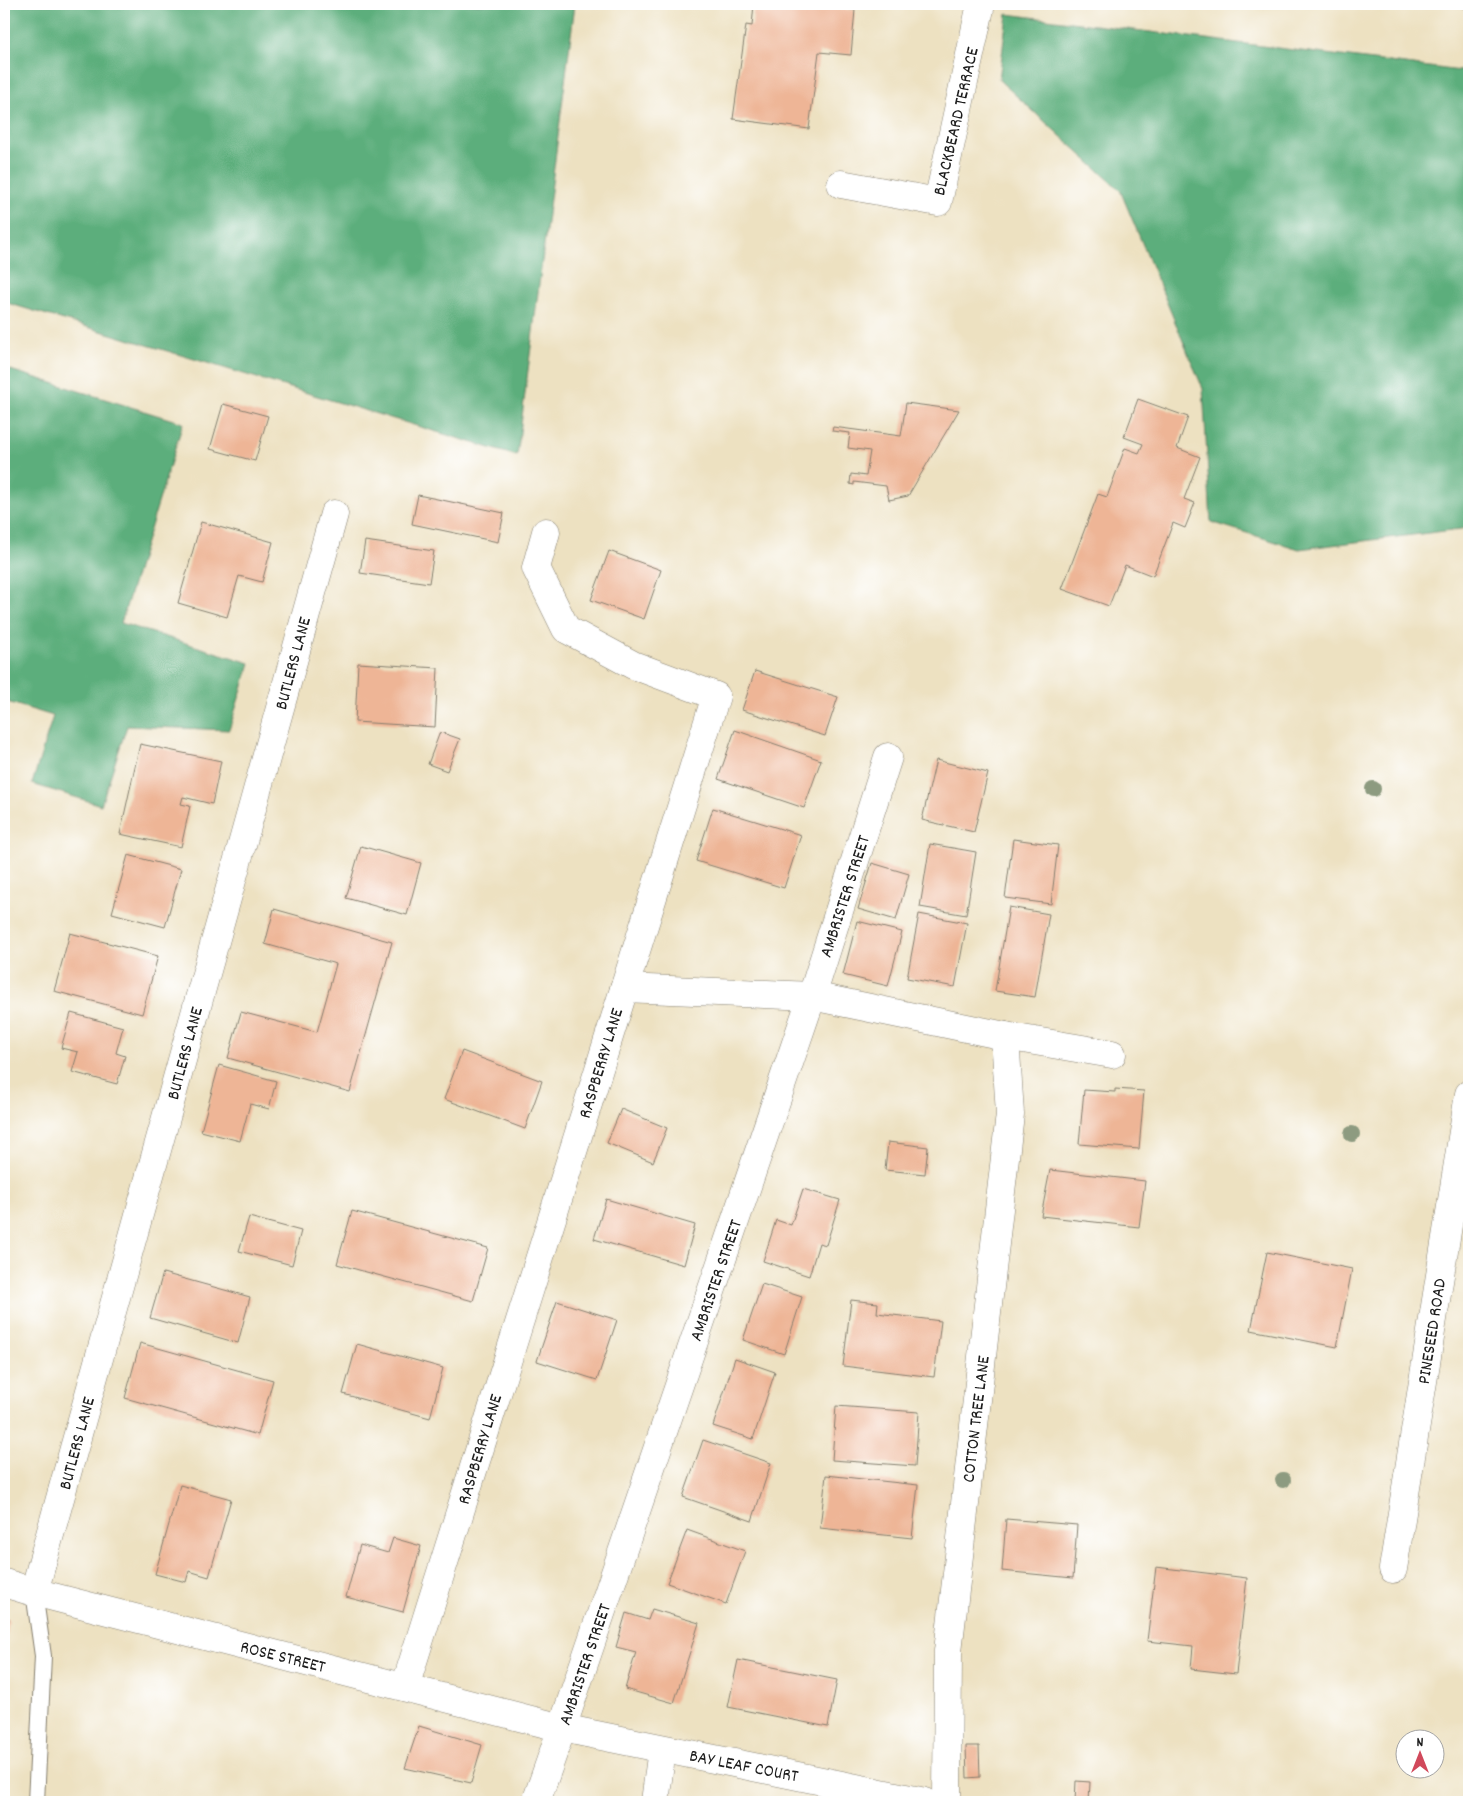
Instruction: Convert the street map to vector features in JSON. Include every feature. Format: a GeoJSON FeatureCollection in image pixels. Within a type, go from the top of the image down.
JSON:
{"type":"FeatureCollection","features":[{"type":"Feature","properties":{"kind":"street","name":"BLACKBEARD TERRACE"},"geometry":{"type":"LineString","coordinates":[[841,184],[938,202],[981,4]]}},
{"type":"Feature","properties":{"kind":"street","name":"BUTLERS LANE"},"geometry":{"type":"LineString","coordinates":[[34,1592],[334,514]]}},
{"type":"Feature","properties":{"kind":"street","name":"RASPBERRY LANE"},"geometry":{"type":"LineString","coordinates":[[404,1687],[716,696],[634,665],[566,629],[536,568],[546,532]]}},
{"type":"Feature","properties":{"kind":"street","name":"AMBRISTER STREET"},"geometry":{"type":"LineString","coordinates":[[536,1802],[812,996],[888,757]]}},
{"type":"Feature","properties":{"kind":"street"},"geometry":{"type":"LineString","coordinates":[[624,988],[812,996],[1006,1036],[1112,1054]]}},
{"type":"Feature","properties":{"kind":"street","name":"COTTON TREE LANE"},"geometry":{"type":"LineString","coordinates":[[947,1802],[948,1651],[1010,1114],[1006,1036]]}},
{"type":"Feature","properties":{"kind":"street","name":"PINESEED ROAD"},"geometry":{"type":"LineString","coordinates":[[1393,1569],[1469,1094]]}},
{"type":"Feature","properties":{"kind":"street","name":"ROSE STREET"},"geometry":{"type":"LineString","coordinates":[[4,1583],[562,1728]]}},
{"type":"Feature","properties":{"kind":"street","name":"BAY LEAF COURT"},"geometry":{"type":"LineString","coordinates":[[562,1728],[925,1802]]}},
{"type":"Feature","properties":{"kind":"street"},"geometry":{"type":"LineString","coordinates":[[655,1802],[662,1749]]}},
{"type":"Feature","properties":{"kind":"lane"},"geometry":{"type":"LineString","coordinates":[[34,1592],[43,1656],[36,1802]]}},
{"type":"Feature","properties":{"kind":"green space"},"geometry":{"type":"Polygon","coordinates":[[[4,4],[575,4],[517,456],[4,302],[4,4]]]}},
{"type":"Feature","properties":{"kind":"green space"},"geometry":{"type":"Polygon","coordinates":[[[1007,14],[1469,72],[1469,528],[1299,549],[1211,522],[1203,389],[1120,190],[999,80],[1007,14]]]}},
{"type":"Feature","properties":{"kind":"green space"},"geometry":{"type":"Polygon","coordinates":[[[4,368],[183,423],[121,623],[250,663],[229,730],[127,726],[101,805],[32,784],[53,716],[4,701],[4,368]]]}},
{"type":"Feature","properties":{"kind":"building"},"geometry":{"type":"Polygon","coordinates":[[[754,4],[785,4],[855,10],[851,55],[819,52],[809,129],[733,119],[746,25],[752,26],[754,4]]]}},
{"type":"Feature","properties":{"kind":"building"},"geometry":{"type":"Polygon","coordinates":[[[1469,4],[1469,9],[1447,5],[1469,4]]]}},
{"type":"Feature","properties":{"kind":"building"},"geometry":{"type":"Polygon","coordinates":[[[1138,399],[1188,417],[1177,448],[1200,457],[1184,499],[1195,503],[1185,528],[1173,523],[1153,576],[1125,565],[1109,606],[1062,589],[1098,494],[1107,497],[1125,448],[1139,453],[1143,444],[1124,437],[1138,399]]]}},
{"type":"Feature","properties":{"kind":"building"},"geometry":{"type":"Polygon","coordinates":[[[906,403],[959,410],[908,496],[889,500],[886,486],[854,482],[854,485],[850,484],[851,474],[866,476],[870,451],[848,448],[850,433],[832,431],[833,427],[901,436],[906,403]]]}},
{"type":"Feature","properties":{"kind":"building"},"geometry":{"type":"Polygon","coordinates":[[[223,404],[268,416],[255,461],[210,449],[223,404]]]}},
{"type":"Feature","properties":{"kind":"building"},"geometry":{"type":"Polygon","coordinates":[[[418,495],[504,513],[498,542],[412,524],[418,495]]]}},
{"type":"Feature","properties":{"kind":"building"},"geometry":{"type":"Polygon","coordinates":[[[201,522],[273,542],[262,582],[239,576],[227,617],[178,603],[201,522]]]}},
{"type":"Feature","properties":{"kind":"building"},"geometry":{"type":"Polygon","coordinates":[[[365,541],[434,551],[429,583],[360,573],[365,541]]]}},
{"type":"Feature","properties":{"kind":"building"},"geometry":{"type":"Polygon","coordinates":[[[609,551],[661,570],[644,619],[591,600],[609,551]]]}},
{"type":"Feature","properties":{"kind":"building"},"geometry":{"type":"Polygon","coordinates":[[[358,663],[438,668],[435,727],[355,722],[358,663]]]}},
{"type":"Feature","properties":{"kind":"building"},"geometry":{"type":"Polygon","coordinates":[[[755,671],[838,697],[825,736],[742,710],[755,671]]]}},
{"type":"Feature","properties":{"kind":"building"},"geometry":{"type":"Polygon","coordinates":[[[735,730],[821,760],[804,808],[718,779],[735,730]]]}},
{"type":"Feature","properties":{"kind":"building"},"geometry":{"type":"Polygon","coordinates":[[[440,732],[460,739],[447,771],[428,764],[440,732]]]}},
{"type":"Feature","properties":{"kind":"building"},"geometry":{"type":"Polygon","coordinates":[[[140,744],[221,761],[212,804],[183,797],[181,804],[190,806],[181,847],[120,834],[140,744]]]}},
{"type":"Feature","properties":{"kind":"building"},"geometry":{"type":"Polygon","coordinates":[[[936,760],[988,773],[974,832],[922,820],[936,760]]]}},
{"type":"Feature","properties":{"kind":"building"},"geometry":{"type":"Polygon","coordinates":[[[713,808],[801,835],[784,888],[696,861],[713,808]]]}},
{"type":"Feature","properties":{"kind":"building"},"geometry":{"type":"Polygon","coordinates":[[[1013,839],[1058,845],[1051,904],[1005,898],[1013,839]]]}},
{"type":"Feature","properties":{"kind":"building"},"geometry":{"type":"Polygon","coordinates":[[[930,844],[976,852],[966,915],[920,907],[930,844]]]}},
{"type":"Feature","properties":{"kind":"building"},"geometry":{"type":"Polygon","coordinates":[[[361,846],[421,863],[407,915],[346,898],[361,846]]]}},
{"type":"Feature","properties":{"kind":"building"},"geometry":{"type":"Polygon","coordinates":[[[128,855],[181,869],[165,927],[112,913],[128,855]]]}},
{"type":"Feature","properties":{"kind":"building"},"geometry":{"type":"Polygon","coordinates":[[[872,863],[909,874],[896,920],[858,909],[872,863]]]}},
{"type":"Feature","properties":{"kind":"building"},"geometry":{"type":"Polygon","coordinates":[[[1009,907],[1049,914],[1035,997],[995,991],[1009,907]]]}},
{"type":"Feature","properties":{"kind":"building"},"geometry":{"type":"Polygon","coordinates":[[[274,909],[392,942],[350,1092],[228,1058],[241,1012],[317,1032],[336,964],[265,944],[274,909]]]}},
{"type":"Feature","properties":{"kind":"building"},"geometry":{"type":"Polygon","coordinates":[[[919,914],[967,923],[955,987],[907,978],[919,914]]]}},
{"type":"Feature","properties":{"kind":"building"},"geometry":{"type":"Polygon","coordinates":[[[857,921],[902,932],[888,986],[843,975],[857,921]]]}},
{"type":"Feature","properties":{"kind":"building"},"geometry":{"type":"Polygon","coordinates":[[[70,933],[158,956],[142,1014],[54,991],[70,933]]]}},
{"type":"Feature","properties":{"kind":"building"},"geometry":{"type":"Polygon","coordinates":[[[71,1013],[123,1027],[116,1053],[125,1056],[117,1084],[72,1072],[78,1052],[61,1048],[71,1013]]]}},
{"type":"Feature","properties":{"kind":"building"},"geometry":{"type":"Polygon","coordinates":[[[462,1051],[542,1081],[525,1129],[444,1099],[462,1051]]]}},
{"type":"Feature","properties":{"kind":"building"},"geometry":{"type":"Polygon","coordinates":[[[219,1065],[276,1081],[269,1109],[250,1104],[240,1141],[201,1131],[219,1065]]]}},
{"type":"Feature","properties":{"kind":"building"},"geometry":{"type":"Polygon","coordinates":[[[1115,1089],[1144,1091],[1139,1149],[1079,1144],[1084,1090],[1115,1092],[1115,1089]]]}},
{"type":"Feature","properties":{"kind":"building"},"geometry":{"type":"Polygon","coordinates":[[[621,1109],[667,1128],[653,1162],[607,1143],[621,1109]]]}},
{"type":"Feature","properties":{"kind":"building"},"geometry":{"type":"Polygon","coordinates":[[[888,1142],[928,1147],[925,1174],[885,1170],[888,1142]]]}},
{"type":"Feature","properties":{"kind":"building"},"geometry":{"type":"Polygon","coordinates":[[[1050,1170],[1145,1181],[1139,1227],[1041,1216],[1050,1170]]]}},
{"type":"Feature","properties":{"kind":"building"},"geometry":{"type":"Polygon","coordinates":[[[803,1189],[840,1200],[826,1245],[819,1243],[809,1276],[763,1261],[776,1220],[791,1225],[803,1189]]]}},
{"type":"Feature","properties":{"kind":"building"},"geometry":{"type":"Polygon","coordinates":[[[606,1199],[695,1225],[684,1265],[594,1239],[606,1199]]]}},
{"type":"Feature","properties":{"kind":"building"},"geometry":{"type":"Polygon","coordinates":[[[352,1211],[488,1248],[473,1301],[337,1264],[352,1211]]]}},
{"type":"Feature","properties":{"kind":"building"},"geometry":{"type":"Polygon","coordinates":[[[249,1217],[301,1231],[292,1265],[239,1251],[249,1217]]]}},
{"type":"Feature","properties":{"kind":"building"},"geometry":{"type":"Polygon","coordinates":[[[1267,1252],[1352,1269],[1337,1347],[1251,1330],[1267,1252]]]}},
{"type":"Feature","properties":{"kind":"building"},"geometry":{"type":"Polygon","coordinates":[[[163,1273],[250,1297],[238,1343],[150,1318],[163,1273]]]}},
{"type":"Feature","properties":{"kind":"building"},"geometry":{"type":"Polygon","coordinates":[[[762,1284],[802,1297],[784,1354],[743,1340],[762,1284]]]}},
{"type":"Feature","properties":{"kind":"building"},"geometry":{"type":"Polygon","coordinates":[[[851,1300],[878,1303],[877,1313],[941,1321],[934,1377],[843,1366],[851,1300]]]}},
{"type":"Feature","properties":{"kind":"building"},"geometry":{"type":"Polygon","coordinates":[[[557,1301],[617,1320],[597,1380],[537,1361],[557,1301]]]}},
{"type":"Feature","properties":{"kind":"building"},"geometry":{"type":"Polygon","coordinates":[[[140,1343],[273,1380],[258,1435],[125,1398],[140,1343]]]}},
{"type":"Feature","properties":{"kind":"building"},"geometry":{"type":"Polygon","coordinates":[[[357,1344],[443,1368],[430,1418],[343,1394],[357,1344]]]}},
{"type":"Feature","properties":{"kind":"building"},"geometry":{"type":"Polygon","coordinates":[[[735,1358],[775,1372],[753,1439],[713,1426],[735,1358]]]}},
{"type":"Feature","properties":{"kind":"building"},"geometry":{"type":"Polygon","coordinates":[[[836,1406],[919,1412],[915,1466],[832,1460],[836,1406]]]}},
{"type":"Feature","properties":{"kind":"building"},"geometry":{"type":"Polygon","coordinates":[[[703,1440],[771,1463],[752,1521],[683,1497],[703,1440]]]}},
{"type":"Feature","properties":{"kind":"building"},"geometry":{"type":"Polygon","coordinates":[[[826,1475],[918,1485],[912,1538],[820,1528],[826,1475]]]}},
{"type":"Feature","properties":{"kind":"building"},"geometry":{"type":"Polygon","coordinates":[[[180,1485],[231,1499],[209,1577],[189,1571],[186,1582],[155,1574],[180,1485]]]}},
{"type":"Feature","properties":{"kind":"building"},"geometry":{"type":"Polygon","coordinates":[[[1006,1519],[1077,1525],[1073,1578],[1002,1571],[1006,1519]]]}},
{"type":"Feature","properties":{"kind":"building"},"geometry":{"type":"Polygon","coordinates":[[[687,1530],[745,1551],[726,1604],[667,1583],[687,1530]]]}},
{"type":"Feature","properties":{"kind":"building"},"geometry":{"type":"Polygon","coordinates":[[[393,1538],[421,1546],[403,1612],[346,1597],[360,1545],[388,1553],[393,1538]]]}},
{"type":"Feature","properties":{"kind":"building"},"geometry":{"type":"Polygon","coordinates":[[[1156,1567],[1247,1578],[1236,1674],[1191,1669],[1193,1646],[1147,1641],[1156,1567]]]}},
{"type":"Feature","properties":{"kind":"building"},"geometry":{"type":"Polygon","coordinates":[[[652,1609],[699,1623],[674,1703],[625,1689],[636,1652],[616,1647],[626,1613],[648,1620],[652,1609]]]}},
{"type":"Feature","properties":{"kind":"building"},"geometry":{"type":"Polygon","coordinates":[[[4,1618],[9,1618],[5,1652],[4,1652],[4,1618]]]}},
{"type":"Feature","properties":{"kind":"building"},"geometry":{"type":"Polygon","coordinates":[[[738,1660],[837,1680],[828,1727],[728,1707],[738,1660]]]}},
{"type":"Feature","properties":{"kind":"building"},"geometry":{"type":"Polygon","coordinates":[[[419,1726],[482,1745],[471,1783],[405,1768],[419,1726]]]}},
{"type":"Feature","properties":{"kind":"building"},"geometry":{"type":"Polygon","coordinates":[[[966,1746],[979,1746],[980,1777],[967,1778],[966,1746]]]}},
{"type":"Feature","properties":{"kind":"building"},"geometry":{"type":"Polygon","coordinates":[[[1076,1781],[1090,1782],[1089,1802],[1075,1802],[1076,1781]]]}}]}
